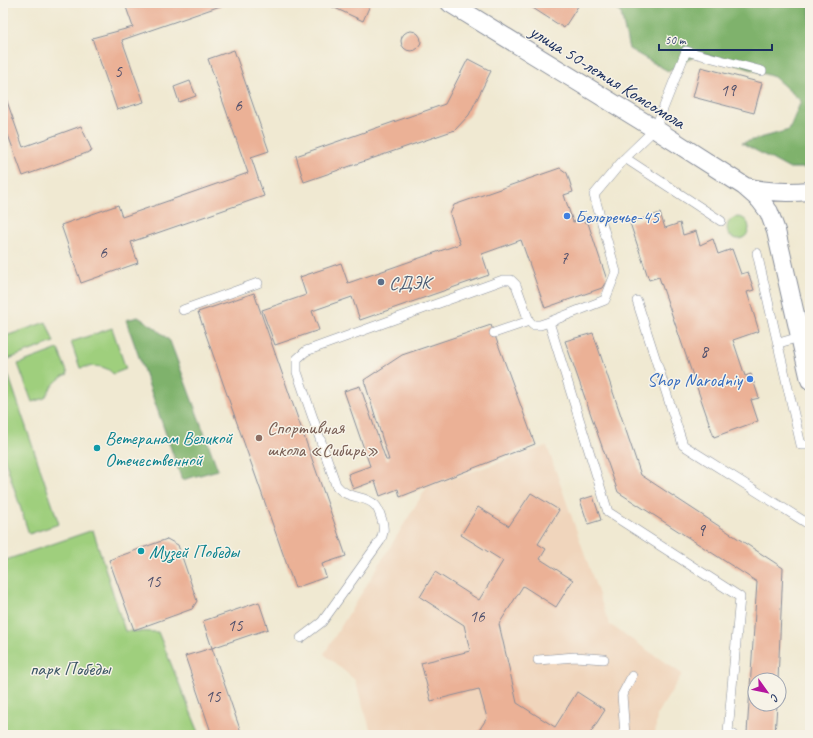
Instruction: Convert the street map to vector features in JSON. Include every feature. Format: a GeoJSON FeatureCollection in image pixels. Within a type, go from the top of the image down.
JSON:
{"type":"FeatureCollection","features":[{"type":"Feature","properties":{"kind":"street","name":"улица 50-летия Комсомола"},"geometry":{"type":"LineString","coordinates":[[450,3],[655,129],[744,186]]}},
{"type":"Feature","properties":{"kind":"street"},"geometry":{"type":"LineString","coordinates":[[744,186],[762,191],[810,191]]}},
{"type":"Feature","properties":{"kind":"street"},"geometry":{"type":"LineString","coordinates":[[744,186],[765,206],[769,212],[776,231],[806,336],[810,380]]}},
{"type":"Feature","properties":{"kind":"street"},"geometry":{"type":"LineString","coordinates":[[776,231],[776,214],[780,204],[810,191]]}},
{"type":"Feature","properties":{"kind":"lane"},"geometry":{"type":"LineString","coordinates":[[301,638],[322,622],[380,541],[384,533],[379,512],[375,505],[340,491],[336,485],[297,372],[296,359],[306,351],[503,280],[511,280],[516,285],[529,321],[533,325],[540,325],[549,322],[605,300],[616,272],[594,195],[625,158],[655,129],[686,51],[762,71]]}},
{"type":"Feature","properties":{"kind":"lane"},"geometry":{"type":"LineString","coordinates":[[625,158],[721,221]]}},
{"type":"Feature","properties":{"kind":"lane"},"geometry":{"type":"LineString","coordinates":[[757,253],[779,343],[801,445],[810,445]]}},
{"type":"Feature","properties":{"kind":"lane"},"geometry":{"type":"LineString","coordinates":[[183,310],[258,283]]}},
{"type":"Feature","properties":{"kind":"lane"},"geometry":{"type":"LineString","coordinates":[[637,301],[683,445],[810,525]]}},
{"type":"Feature","properties":{"kind":"lane"},"geometry":{"type":"LineString","coordinates":[[494,332],[529,321]]}},
{"type":"Feature","properties":{"kind":"lane"},"geometry":{"type":"LineString","coordinates":[[549,322],[608,512],[740,597],[728,732],[734,735]]}},
{"type":"Feature","properties":{"kind":"lane"},"geometry":{"type":"LineString","coordinates":[[779,343],[806,336]]}},
{"type":"Feature","properties":{"kind":"lane"},"geometry":{"type":"LineString","coordinates":[[538,660],[575,657],[604,659]]}},
{"type":"Feature","properties":{"kind":"lane"},"geometry":{"type":"LineString","coordinates":[[625,735],[622,695],[632,676]]}},
{"type":"Feature","properties":{"kind":"shaded area"},"geometry":{"type":"Polygon","coordinates":[[[547,446],[609,624],[682,674],[657,715],[655,735],[372,735],[355,680],[324,654],[427,487],[547,446]]]}},
{"type":"Feature","properties":{"kind":"green space"},"geometry":{"type":"Polygon","coordinates":[[[609,3],[810,3],[810,168],[788,168],[742,143],[789,130],[801,101],[774,77],[701,53],[668,71],[629,49],[621,13],[609,3]]]}},
{"type":"Feature","properties":{"kind":"green space"},"geometry":{"type":"Polygon","coordinates":[[[738,217],[746,220],[749,228],[746,236],[738,239],[730,236],[727,228],[730,220],[738,217]]]}},
{"type":"Feature","properties":{"kind":"green space"},"geometry":{"type":"Polygon","coordinates":[[[138,317],[154,327],[170,341],[218,470],[182,480],[126,320],[138,317]]]}},
{"type":"Feature","properties":{"kind":"green space"},"geometry":{"type":"Polygon","coordinates":[[[46,322],[54,342],[3,361],[3,337],[46,322]]]}},
{"type":"Feature","properties":{"kind":"green space"},"geometry":{"type":"Polygon","coordinates":[[[112,328],[126,369],[113,374],[102,367],[93,366],[80,368],[71,342],[112,328]]]}},
{"type":"Feature","properties":{"kind":"green space"},"geometry":{"type":"Polygon","coordinates":[[[58,349],[68,374],[60,378],[54,384],[45,398],[32,402],[18,364],[58,349]]]}},
{"type":"Feature","properties":{"kind":"green space"},"geometry":{"type":"Polygon","coordinates":[[[6,368],[59,524],[29,534],[3,454],[3,369],[6,368]]]}},
{"type":"Feature","properties":{"kind":"green space","name":"парк Победы"},"geometry":{"type":"Polygon","coordinates":[[[93,530],[125,631],[158,632],[200,735],[3,735],[3,561],[93,530]]]}},
{"type":"Feature","properties":{"kind":"building"},"geometry":{"type":"Polygon","coordinates":[[[139,3],[229,3],[122,40],[144,102],[117,110],[92,38],[133,27],[126,7],[139,3]]]}},
{"type":"Feature","properties":{"kind":"building"},"geometry":{"type":"Polygon","coordinates":[[[324,3],[371,3],[363,21],[324,3]]]}},
{"type":"Feature","properties":{"kind":"building"},"geometry":{"type":"Polygon","coordinates":[[[525,3],[580,3],[564,28],[525,3]]]}},
{"type":"Feature","properties":{"kind":"building"},"geometry":{"type":"Polygon","coordinates":[[[411,31],[418,34],[421,41],[418,48],[411,51],[404,48],[401,41],[404,34],[411,31]]]}},
{"type":"Feature","properties":{"kind":"building"},"geometry":{"type":"Polygon","coordinates":[[[234,50],[269,151],[251,157],[264,196],[131,242],[138,263],[81,283],[61,225],[118,205],[122,217],[248,173],[208,59],[234,50]]]}},
{"type":"Feature","properties":{"kind":"building"},"geometry":{"type":"Polygon","coordinates":[[[468,59],[491,71],[469,115],[455,130],[304,182],[296,156],[445,104],[468,59]]]}},
{"type":"Feature","properties":{"kind":"building"},"geometry":{"type":"Polygon","coordinates":[[[701,67],[762,83],[754,113],[693,97],[701,67]]]}},
{"type":"Feature","properties":{"kind":"building"},"geometry":{"type":"Polygon","coordinates":[[[190,81],[196,96],[179,102],[174,87],[190,81]]]}},
{"type":"Feature","properties":{"kind":"building"},"geometry":{"type":"Polygon","coordinates":[[[3,90],[23,147],[81,126],[92,151],[23,176],[8,135],[3,137],[3,90]]]}},
{"type":"Feature","properties":{"kind":"building"},"geometry":{"type":"Polygon","coordinates":[[[560,168],[567,173],[573,192],[564,195],[573,222],[580,220],[588,223],[607,280],[602,288],[545,308],[521,240],[482,254],[489,275],[360,320],[352,297],[312,311],[319,330],[275,345],[262,310],[306,295],[300,277],[341,263],[348,283],[460,244],[450,214],[454,205],[560,168]]]}},
{"type":"Feature","properties":{"kind":"building"},"geometry":{"type":"Polygon","coordinates":[[[660,213],[665,228],[680,223],[683,235],[696,231],[700,245],[713,239],[718,254],[732,249],[741,274],[748,272],[754,290],[747,292],[759,331],[733,340],[745,376],[751,374],[759,398],[751,400],[758,421],[714,437],[659,277],[649,280],[630,223],[660,213]]]}},
{"type":"Feature","properties":{"kind":"building","name":"Спортивная школа «Сибирь»"},"geometry":{"type":"Polygon","coordinates":[[[254,293],[346,556],[322,564],[326,577],[295,588],[198,312],[254,293]]]}},
{"type":"Feature","properties":{"kind":"building"},"geometry":{"type":"Polygon","coordinates":[[[491,325],[535,444],[400,497],[398,489],[380,496],[375,481],[353,489],[348,474],[370,466],[344,391],[360,386],[386,460],[389,460],[364,380],[402,355],[491,325]]]}},
{"type":"Feature","properties":{"kind":"building"},"geometry":{"type":"Polygon","coordinates":[[[593,333],[641,475],[783,568],[778,672],[751,672],[757,582],[618,492],[565,341],[593,333]]]}},
{"type":"Feature","properties":{"kind":"building"},"geometry":{"type":"Polygon","coordinates":[[[531,493],[559,510],[538,544],[546,549],[540,559],[573,580],[556,607],[523,586],[499,624],[517,703],[555,727],[577,692],[605,710],[589,735],[476,735],[487,718],[479,689],[431,701],[421,663],[470,651],[464,625],[420,597],[435,572],[479,600],[503,561],[461,535],[478,507],[509,526],[531,493]]]}},
{"type":"Feature","properties":{"kind":"building"},"geometry":{"type":"Polygon","coordinates":[[[593,496],[601,520],[588,524],[580,500],[593,496]]]}},
{"type":"Feature","properties":{"kind":"building"},"geometry":{"type":"Polygon","coordinates":[[[167,539],[178,545],[197,601],[192,609],[134,630],[109,560],[167,539]]]}},
{"type":"Feature","properties":{"kind":"building"},"geometry":{"type":"Polygon","coordinates":[[[259,602],[268,629],[212,648],[203,621],[259,602]]]}},
{"type":"Feature","properties":{"kind":"building"},"geometry":{"type":"Polygon","coordinates":[[[212,648],[242,735],[212,735],[185,656],[212,648]]]}},
{"type":"Feature","properties":{"kind":"building"},"geometry":{"type":"Polygon","coordinates":[[[748,712],[776,712],[775,735],[747,733],[748,712]]]}},
{"type":"Feature","properties":{"kind":"place","name":"Белоречье-45"},"geometry":{"type":"Point","coordinates":[567,216]}},
{"type":"Feature","properties":{"kind":"place","name":"СДЭК"},"geometry":{"type":"Point","coordinates":[381,282]}},
{"type":"Feature","properties":{"kind":"place","name":"Shop Narodniy"},"geometry":{"type":"Point","coordinates":[750,379]}},
{"type":"Feature","properties":{"kind":"place","name":"Спортивная школа «Сибирь»"},"geometry":{"type":"Point","coordinates":[259,438]}},
{"type":"Feature","properties":{"kind":"place","name":"Ветеранам Великой Отечественной"},"geometry":{"type":"Point","coordinates":[97,448]}},
{"type":"Feature","properties":{"kind":"place","name":"Музей Победы"},"geometry":{"type":"Point","coordinates":[141,551]}}]}
